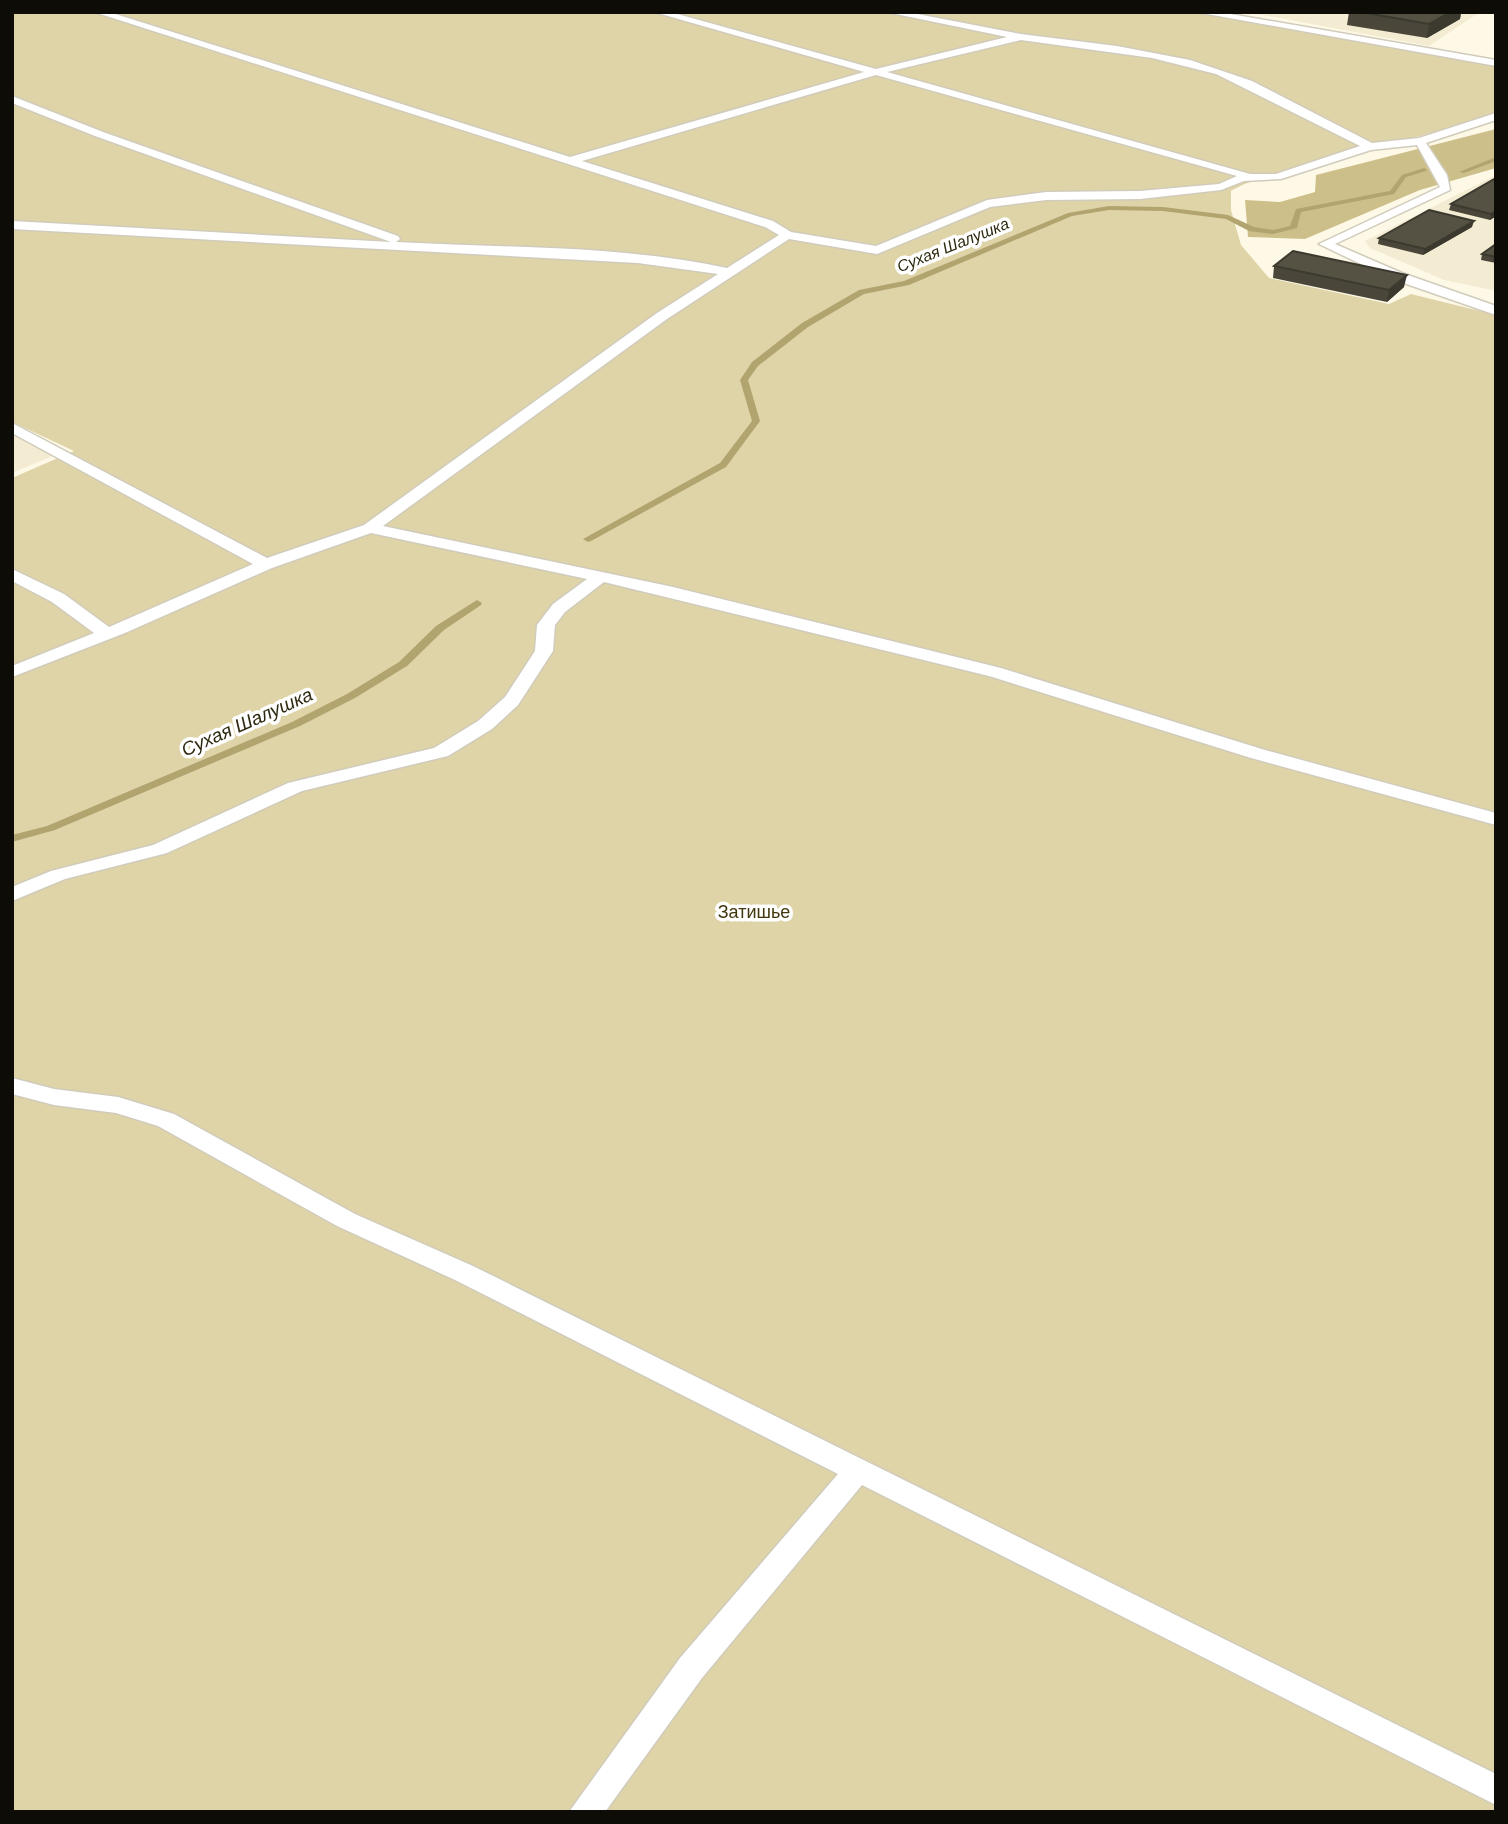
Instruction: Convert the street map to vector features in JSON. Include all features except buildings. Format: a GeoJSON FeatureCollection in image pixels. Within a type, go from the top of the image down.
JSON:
{"type":"FeatureCollection","features":[{"type":"Feature","properties":{"kind":"lane"},"geometry":{"type":"LineString","coordinates":[[99,12],[769,224],[788,235],[877,250],[987,204],[1046,196],[1221,187],[1242,178],[1277,177],[1370,147],[1420,141],[1496,116]]}},
{"type":"Feature","properties":{"kind":"lane"},"geometry":{"type":"LineString","coordinates":[[659,12],[1225,168],[1244,174],[1242,178]]}},
{"type":"Feature","properties":{"kind":"lane"},"geometry":{"type":"LineString","coordinates":[[891,12],[1021,37],[1147,56],[1225,74],[1259,88],[1272,98],[1370,147]]}},
{"type":"Feature","properties":{"kind":"lane"},"geometry":{"type":"LineString","coordinates":[[1201,12],[1496,63]]}},
{"type":"Feature","properties":{"kind":"lane"},"geometry":{"type":"LineString","coordinates":[[569,161],[875,72],[1021,37]]}},
{"type":"Feature","properties":{"kind":"lane"},"geometry":{"type":"LineString","coordinates":[[12,99],[299,207],[419,248]]}},
{"type":"Feature","properties":{"kind":"lane"},"geometry":{"type":"LineString","coordinates":[[1420,141],[1427,155],[1443,173],[1446,188],[1325,244],[1397,276],[1496,312]]}},
{"type":"Feature","properties":{"kind":"lane"},"geometry":{"type":"LineString","coordinates":[[12,225],[638,260],[689,264],[731,273]]}},
{"type":"Feature","properties":{"kind":"lane"},"geometry":{"type":"LineString","coordinates":[[12,671],[107,634],[266,564],[370,528],[662,316],[788,235]]}},
{"type":"Feature","properties":{"kind":"lane"},"geometry":{"type":"LineString","coordinates":[[12,427],[266,564]]}},
{"type":"Feature","properties":{"kind":"lane"},"geometry":{"type":"LineString","coordinates":[[370,528],[600,577],[995,672],[1258,754],[1496,819]]}},
{"type":"Feature","properties":{"kind":"lane"},"geometry":{"type":"LineString","coordinates":[[12,575],[58,598],[107,634]]}},
{"type":"Feature","properties":{"kind":"lane"},"geometry":{"type":"LineString","coordinates":[[12,895],[58,875],[160,849],[295,787],[441,752],[485,725],[512,701],[544,651],[546,625],[559,608],[600,577]]}},
{"type":"Feature","properties":{"kind":"lane"},"geometry":{"type":"LineString","coordinates":[[12,1086],[54,1097],[118,1105],[166,1120],[346,1220],[464,1273],[1496,1790]]}},
{"type":"Feature","properties":{"kind":"lane"},"geometry":{"type":"LineString","coordinates":[[585,1812],[691,1668],[858,1470]]}},
{"type":"Feature","properties":{"kind":"shaded area"},"geometry":{"type":"Polygon","coordinates":[[[1247,12],[1480,12],[1429,46],[1247,12]]]}},
{"type":"Feature","properties":{"kind":"shaded area"},"geometry":{"type":"Polygon","coordinates":[[[1496,129],[1496,168],[1420,190],[1305,239],[1248,237],[1245,200],[1280,202],[1315,192],[1316,175],[1496,129]]]}},
{"type":"Feature","properties":{"kind":"shaded area"},"geometry":{"type":"Polygon","coordinates":[[[1496,175],[1496,291],[1444,280],[1370,248],[1365,241],[1496,175]]]}},
{"type":"Feature","properties":{"kind":"shaded area"},"geometry":{"type":"Polygon","coordinates":[[[12,426],[60,453],[12,473],[12,426]]]}},
{"type":"Feature","properties":{"kind":"green space","name":"Затишье"},"geometry":{"type":"Polygon","coordinates":[[[12,12],[1205,12],[1496,63],[1496,117],[1419,136],[1292,174],[1248,183],[1231,191],[1231,210],[1241,245],[1269,278],[1389,304],[1411,294],[1496,315],[1496,1812],[12,1812],[12,478],[74,451],[12,422],[12,12]]]}},
{"type":"Feature","properties":{"kind":"waterway","name":"Сухая Шалушка"},"geometry":{"type":"LineString","coordinates":[[1462,172],[1496,159]]}},
{"type":"Feature","properties":{"kind":"waterway","name":"Сухая Шалушка"},"geometry":{"type":"LineString","coordinates":[[588,539],[723,465],[756,421],[744,380],[755,364],[805,325],[862,292],[906,283],[1070,214],[1109,208],[1163,209],[1228,217],[1252,229],[1273,232],[1293,228],[1298,210],[1392,193],[1404,176],[1424,170]]}},
{"type":"Feature","properties":{"kind":"waterway","name":"Сухая Шалушка"},"geometry":{"type":"LineString","coordinates":[[12,839],[51,828],[296,724],[351,696],[403,664],[440,628],[477,603]]}}]}
